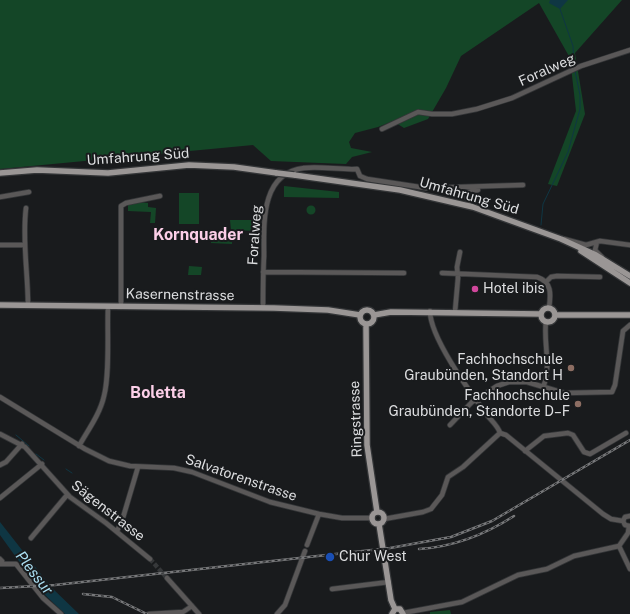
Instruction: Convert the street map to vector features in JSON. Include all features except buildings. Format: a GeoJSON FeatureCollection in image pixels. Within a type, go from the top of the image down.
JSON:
{"type":"FeatureCollection","features":[{"type":"Feature","properties":{"kind":"main road","name":"Umfahrung Süd"},"geometry":{"type":"LineString","coordinates":[[0,173],[37,170],[108,173],[189,165],[227,167],[277,172],[433,196],[473,207],[561,239],[604,260],[630,276]]}},
{"type":"Feature","properties":{"kind":"main road","name":"Umfahrung Süd"},"geometry":{"type":"LineString","coordinates":[[541,232],[596,260],[630,283]]}},
{"type":"Feature","properties":{"kind":"main road","name":"Kasernenstrasse"},"geometry":{"type":"LineString","coordinates":[[0,305],[263,308],[328,310],[360,315]]}},
{"type":"Feature","properties":{"kind":"main road"},"geometry":{"type":"LineString","coordinates":[[541,314],[543,310],[550,308],[553,309],[556,315]]}},
{"type":"Feature","properties":{"kind":"main road"},"geometry":{"type":"LineString","coordinates":[[374,315],[373,321],[366,325],[361,321],[360,315],[363,311],[368,310],[374,315],[391,312],[430,311],[541,314]]}},
{"type":"Feature","properties":{"kind":"main road"},"geometry":{"type":"LineString","coordinates":[[541,314],[542,319],[546,321],[553,320],[556,315]]}},
{"type":"Feature","properties":{"kind":"main road"},"geometry":{"type":"LineString","coordinates":[[556,315],[630,315]]}},
{"type":"Feature","properties":{"kind":"main road","name":"Ringstrasse"},"geometry":{"type":"LineString","coordinates":[[366,325],[367,445],[377,512]]}},
{"type":"Feature","properties":{"kind":"main road"},"geometry":{"type":"LineString","coordinates":[[377,512],[383,514],[384,519],[379,524],[374,523],[372,518],[377,512]]}},
{"type":"Feature","properties":{"kind":"main road"},"geometry":{"type":"LineString","coordinates":[[379,524],[394,612],[400,609],[403,614]]}},
{"type":"Feature","properties":{"kind":"street","name":"Foralweg"},"geometry":{"type":"LineString","coordinates":[[382,129],[418,112],[441,114],[468,112],[512,98],[574,70],[630,50]]}},
{"type":"Feature","properties":{"kind":"street","name":"Foralweg"},"geometry":{"type":"LineString","coordinates":[[263,308],[264,220],[269,196],[277,182],[294,171],[304,168],[357,169],[358,173],[364,178],[414,186],[523,186]]}},
{"type":"Feature","properties":{"kind":"street"},"geometry":{"type":"LineString","coordinates":[[469,202],[466,196],[467,192],[481,189],[482,187]]}},
{"type":"Feature","properties":{"kind":"street"},"geometry":{"type":"LineString","coordinates":[[0,197],[29,192]]}},
{"type":"Feature","properties":{"kind":"street"},"geometry":{"type":"LineString","coordinates":[[121,307],[120,206],[126,203],[160,196]]}},
{"type":"Feature","properties":{"kind":"street"},"geometry":{"type":"LineString","coordinates":[[26,208],[24,227],[28,305]]}},
{"type":"Feature","properties":{"kind":"street"},"geometry":{"type":"LineString","coordinates":[[561,239],[586,245],[603,241],[630,245]]}},
{"type":"Feature","properties":{"kind":"street"},"geometry":{"type":"LineString","coordinates":[[597,242],[595,250],[604,260]]}},
{"type":"Feature","properties":{"kind":"street"},"geometry":{"type":"LineString","coordinates":[[0,245],[25,245]]}},
{"type":"Feature","properties":{"kind":"street"},"geometry":{"type":"LineString","coordinates":[[455,312],[458,275],[457,267],[460,252]]}},
{"type":"Feature","properties":{"kind":"street"},"geometry":{"type":"LineString","coordinates":[[264,272],[404,273]]}},
{"type":"Feature","properties":{"kind":"street"},"geometry":{"type":"LineString","coordinates":[[442,273],[458,275],[532,276],[546,282],[551,292],[550,308]]}},
{"type":"Feature","properties":{"kind":"street"},"geometry":{"type":"LineString","coordinates":[[546,282],[551,277],[557,276],[600,277]]}},
{"type":"Feature","properties":{"kind":"street"},"geometry":{"type":"LineString","coordinates":[[79,446],[99,412],[104,396],[106,383],[108,307]]}},
{"type":"Feature","properties":{"kind":"street"},"geometry":{"type":"LineString","coordinates":[[403,614],[462,602],[518,575],[547,569],[574,556],[619,546],[628,533],[630,526],[625,525],[624,521],[611,519],[603,514],[506,435],[500,433],[439,342],[432,324],[430,311]]}},
{"type":"Feature","properties":{"kind":"street"},"geometry":{"type":"LineString","coordinates":[[543,387],[546,375],[546,321]]}},
{"type":"Feature","properties":{"kind":"street"},"geometry":{"type":"LineString","coordinates":[[450,425],[476,399],[497,386],[509,382],[527,382],[564,392],[612,392],[615,385],[623,331],[629,325]]}},
{"type":"Feature","properties":{"kind":"street","name":"Salvatorenstrasse"},"geometry":{"type":"LineString","coordinates":[[0,397],[79,446],[106,460],[138,467],[165,467],[192,472],[270,502],[319,514],[342,518],[372,518]]}},
{"type":"Feature","properties":{"kind":"street"},"geometry":{"type":"LineString","coordinates":[[384,519],[426,512],[431,509],[442,495],[448,477],[463,467],[500,433]]}},
{"type":"Feature","properties":{"kind":"street"},"geometry":{"type":"LineString","coordinates":[[525,451],[544,436],[568,433],[573,435],[584,452],[590,454],[626,433]]}},
{"type":"Feature","properties":{"kind":"street","name":"Sägenstrasse"},"geometry":{"type":"LineString","coordinates":[[0,434],[22,444],[42,464],[67,495],[117,531],[150,559]]}},
{"type":"Feature","properties":{"kind":"street"},"geometry":{"type":"LineString","coordinates":[[0,465],[6,462],[22,444]]}},
{"type":"Feature","properties":{"kind":"street"},"geometry":{"type":"LineString","coordinates":[[0,498],[42,464]]}},
{"type":"Feature","properties":{"kind":"street"},"geometry":{"type":"LineString","coordinates":[[117,531],[122,521],[138,467]]}},
{"type":"Feature","properties":{"kind":"street"},"geometry":{"type":"LineString","coordinates":[[31,538],[67,495]]}},
{"type":"Feature","properties":{"kind":"street"},"geometry":{"type":"LineString","coordinates":[[307,545],[319,514]]}},
{"type":"Feature","properties":{"kind":"street"},"geometry":{"type":"LineString","coordinates":[[624,521],[625,517],[630,516]]}},
{"type":"Feature","properties":{"kind":"street"},"geometry":{"type":"LineString","coordinates":[[619,546],[630,569]]}},
{"type":"Feature","properties":{"kind":"street"},"geometry":{"type":"LineString","coordinates":[[277,614],[284,607],[305,551]]}},
{"type":"Feature","properties":{"kind":"street"},"geometry":{"type":"LineString","coordinates":[[1,561],[16,564],[43,598],[61,614]]}},
{"type":"Feature","properties":{"kind":"street"},"geometry":{"type":"LineString","coordinates":[[167,578],[199,614]]}},
{"type":"Feature","properties":{"kind":"street"},"geometry":{"type":"LineString","coordinates":[[332,589],[388,582]]}},
{"type":"Feature","properties":{"kind":"street"},"geometry":{"type":"LineString","coordinates":[[150,614],[183,612],[192,606]]}},
{"type":"Feature","properties":{"kind":"green space"},"geometry":{"type":"Polygon","coordinates":[[[0,0],[622,0],[575,53],[585,114],[557,186],[548,184],[576,111],[570,58],[539,3],[461,56],[446,88],[428,119],[404,128],[393,121],[378,127],[355,133],[349,142],[351,148],[372,152],[352,157],[346,164],[271,161],[253,145],[0,169],[0,0]]]}},
{"type":"Feature","properties":{"kind":"green space"},"geometry":{"type":"Polygon","coordinates":[[[284,186],[339,192],[339,198],[284,197],[284,186]]]}},
{"type":"Feature","properties":{"kind":"green space"},"geometry":{"type":"Polygon","coordinates":[[[179,193],[199,193],[199,224],[179,224],[179,193]]]}},
{"type":"Feature","properties":{"kind":"green space"},"geometry":{"type":"Polygon","coordinates":[[[139,202],[148,203],[148,207],[156,208],[155,223],[150,223],[151,212],[128,211],[128,204],[139,202]]]}},
{"type":"Feature","properties":{"kind":"green space"},"geometry":{"type":"Polygon","coordinates":[[[311,205],[316,210],[311,215],[306,210],[311,205]]]}},
{"type":"Feature","properties":{"kind":"green space"},"geometry":{"type":"Polygon","coordinates":[[[230,220],[257,220],[257,231],[231,230],[230,220]]]}},
{"type":"Feature","properties":{"kind":"green space"},"geometry":{"type":"Polygon","coordinates":[[[211,239],[227,239],[227,241],[232,242],[232,244],[211,243],[211,239]]]}},
{"type":"Feature","properties":{"kind":"green space"},"geometry":{"type":"Polygon","coordinates":[[[189,266],[202,267],[201,275],[188,275],[189,266]]]}},
{"type":"Feature","properties":{"kind":"green space"},"geometry":{"type":"Polygon","coordinates":[[[450,610],[451,614],[430,614],[430,612],[450,610]]]}},
{"type":"Feature","properties":{"kind":"water"},"geometry":{"type":"Polygon","coordinates":[[[550,0],[568,0],[560,9],[549,3],[550,0]]]}},
{"type":"Feature","properties":{"kind":"water","name":"Plessur"},"geometry":{"type":"Polygon","coordinates":[[[0,522],[51,587],[79,614],[65,614],[42,592],[0,535],[0,522]]]}},
{"type":"Feature","properties":{"kind":"waterway"},"geometry":{"type":"LineString","coordinates":[[560,9],[573,46],[574,68]]}},
{"type":"Feature","properties":{"kind":"waterway"},"geometry":{"type":"LineString","coordinates":[[541,225],[543,204],[568,152],[580,109],[580,95],[575,71]]}},
{"type":"Feature","properties":{"kind":"waterway"},"geometry":{"type":"LineString","coordinates":[[16,435],[29,446]]}},
{"type":"Feature","properties":{"kind":"waterway"},"geometry":{"type":"LineString","coordinates":[[36,454],[44,460]]}},
{"type":"Feature","properties":{"kind":"waterway"},"geometry":{"type":"LineString","coordinates":[[66,469],[72,473]]}},
{"type":"Feature","properties":{"kind":"tunnel"},"geometry":{"type":"LineString","coordinates":[[150,559],[167,578]]}},
{"type":"Feature","properties":{"kind":"railway"},"geometry":{"type":"LineString","coordinates":[[0,588],[55,585],[390,548],[451,537],[492,521],[630,440]]}},
{"type":"Feature","properties":{"kind":"railway"},"geometry":{"type":"LineString","coordinates":[[419,549],[444,546],[480,534],[514,516]]}},
{"type":"Feature","properties":{"kind":"railway"},"geometry":{"type":"LineString","coordinates":[[83,594],[112,597],[147,614]]}},
{"type":"Feature","properties":{"kind":"place","name":"Hotel ibis"},"geometry":{"type":"Point","coordinates":[475,289]}},
{"type":"Feature","properties":{"kind":"place","name":"Fachhochschule Graubünden, Standort H"},"geometry":{"type":"Point","coordinates":[571,368]}},
{"type":"Feature","properties":{"kind":"place","name":"Fachhochschule Graubünden, Standorte D–F"},"geometry":{"type":"Point","coordinates":[578,404]}},
{"type":"Feature","properties":{"kind":"place","name":"Chur West"},"geometry":{"type":"Point","coordinates":[330,557]}},
{"type":"Feature","properties":{"kind":"district","name":"Kornquader"},"geometry":{"type":"Point","coordinates":[198,235]}},
{"type":"Feature","properties":{"kind":"district","name":"Boletta"},"geometry":{"type":"Point","coordinates":[158,393]}}]}
